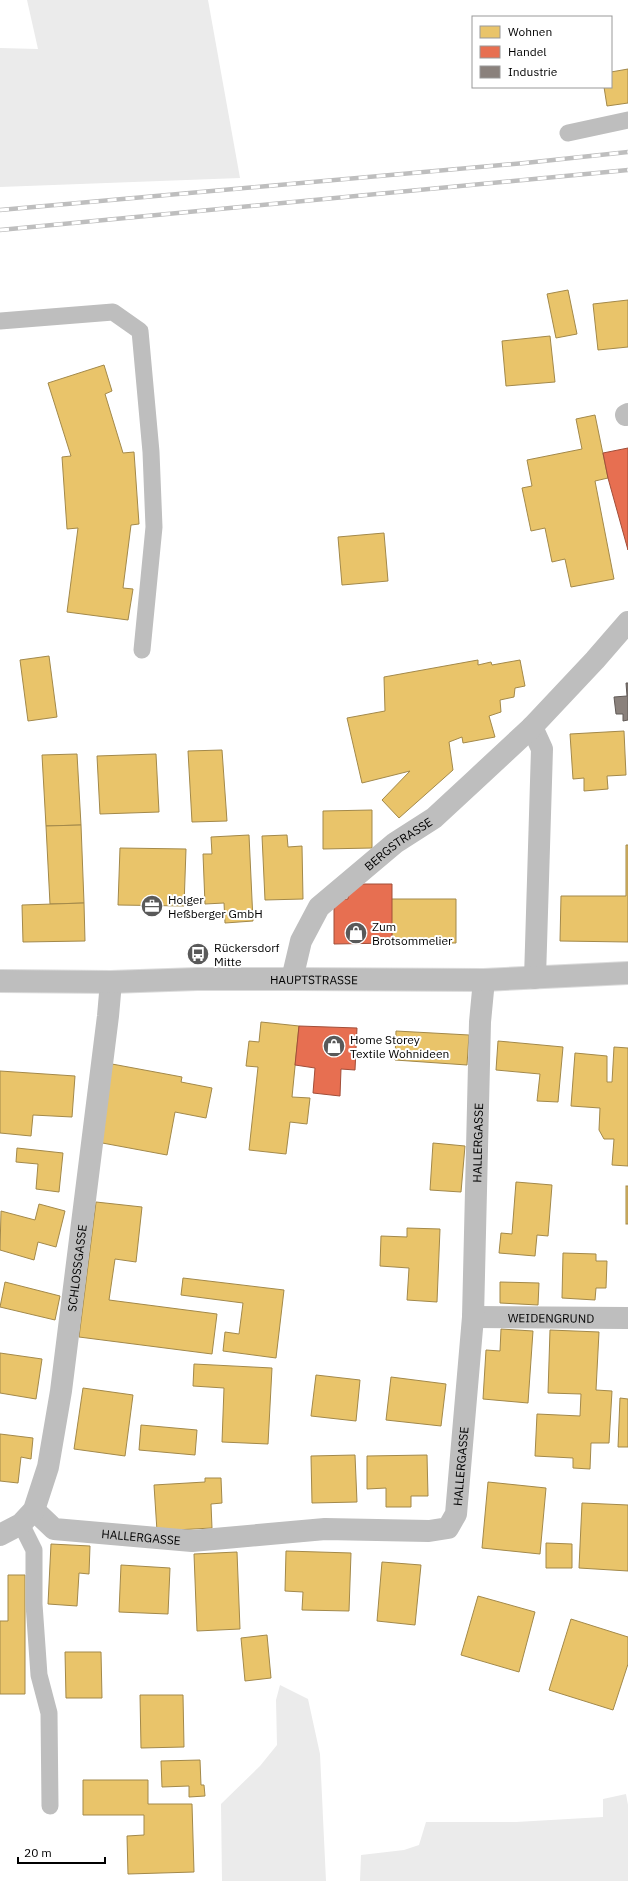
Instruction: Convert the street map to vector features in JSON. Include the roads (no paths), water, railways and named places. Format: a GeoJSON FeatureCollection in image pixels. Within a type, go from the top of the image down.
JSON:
{"type":"FeatureCollection","features":[{"type":"Feature","properties":{"kind":"street","name":"BERGSTRASSE"},"geometry":{"type":"LineString","coordinates":[[292,978],[302,941],[319,907],[395,843],[434,818],[532,727],[595,660],[628,622]]}},
{"type":"Feature","properties":{"kind":"street"},"geometry":{"type":"LineString","coordinates":[[532,727],[542,749],[534,978]]}},
{"type":"Feature","properties":{"kind":"street","name":"HAUPTSTRASSE"},"geometry":{"type":"LineString","coordinates":[[0,982],[111,982],[292,978],[484,980],[628,973]]}},
{"type":"Feature","properties":{"kind":"street","name":"HALLERGASSE"},"geometry":{"type":"LineString","coordinates":[[28,1517],[54,1529],[192,1541],[325,1528],[429,1531],[448,1528],[456,1514],[473,1317],[480,1022],[484,980]]}},
{"type":"Feature","properties":{"kind":"street","name":"SCHLOSSGASSE"},"geometry":{"type":"LineString","coordinates":[[28,1517],[48,1467],[61,1391],[111,982]]}},
{"type":"Feature","properties":{"kind":"street","name":"WEIDENGRUND"},"geometry":{"type":"LineString","coordinates":[[473,1317],[628,1318]]}},
{"type":"Feature","properties":{"kind":"street"},"geometry":{"type":"LineString","coordinates":[[0,1535],[28,1517]]}},
{"type":"Feature","properties":{"kind":"lane"},"geometry":{"type":"LineString","coordinates":[[568,133],[628,120]]}},
{"type":"Feature","properties":{"kind":"lane"},"geometry":{"type":"LineString","coordinates":[[0,321],[113,312],[140,331],[151,452],[154,527],[142,650]]}},
{"type":"Feature","properties":{"kind":"lane"},"geometry":{"type":"LineString","coordinates":[[28,1517],[34,1550],[34,1604],[39,1675],[49,1713],[50,1806]]}},
{"type":"Feature","properties":{"kind":"railway"},"geometry":{"type":"LineString","coordinates":[[0,210],[525,163],[628,152]]}},
{"type":"Feature","properties":{"kind":"railway"},"geometry":{"type":"LineString","coordinates":[[0,230],[628,170]]}},
{"type":"Feature","properties":{"kind":"place","name":"Holger Heßberger GmbH"},"geometry":{"type":"Point","coordinates":[152,906]}},
{"type":"Feature","properties":{"kind":"place","name":"Zum Brotsommelier"},"geometry":{"type":"Point","coordinates":[356,933]}},
{"type":"Feature","properties":{"kind":"place","name":"Rückersdorf Mitte"},"geometry":{"type":"Point","coordinates":[198,954]}},
{"type":"Feature","properties":{"kind":"place","name":"Home Storey Textile Wohnideen"},"geometry":{"type":"Point","coordinates":[334,1046]}}]}
